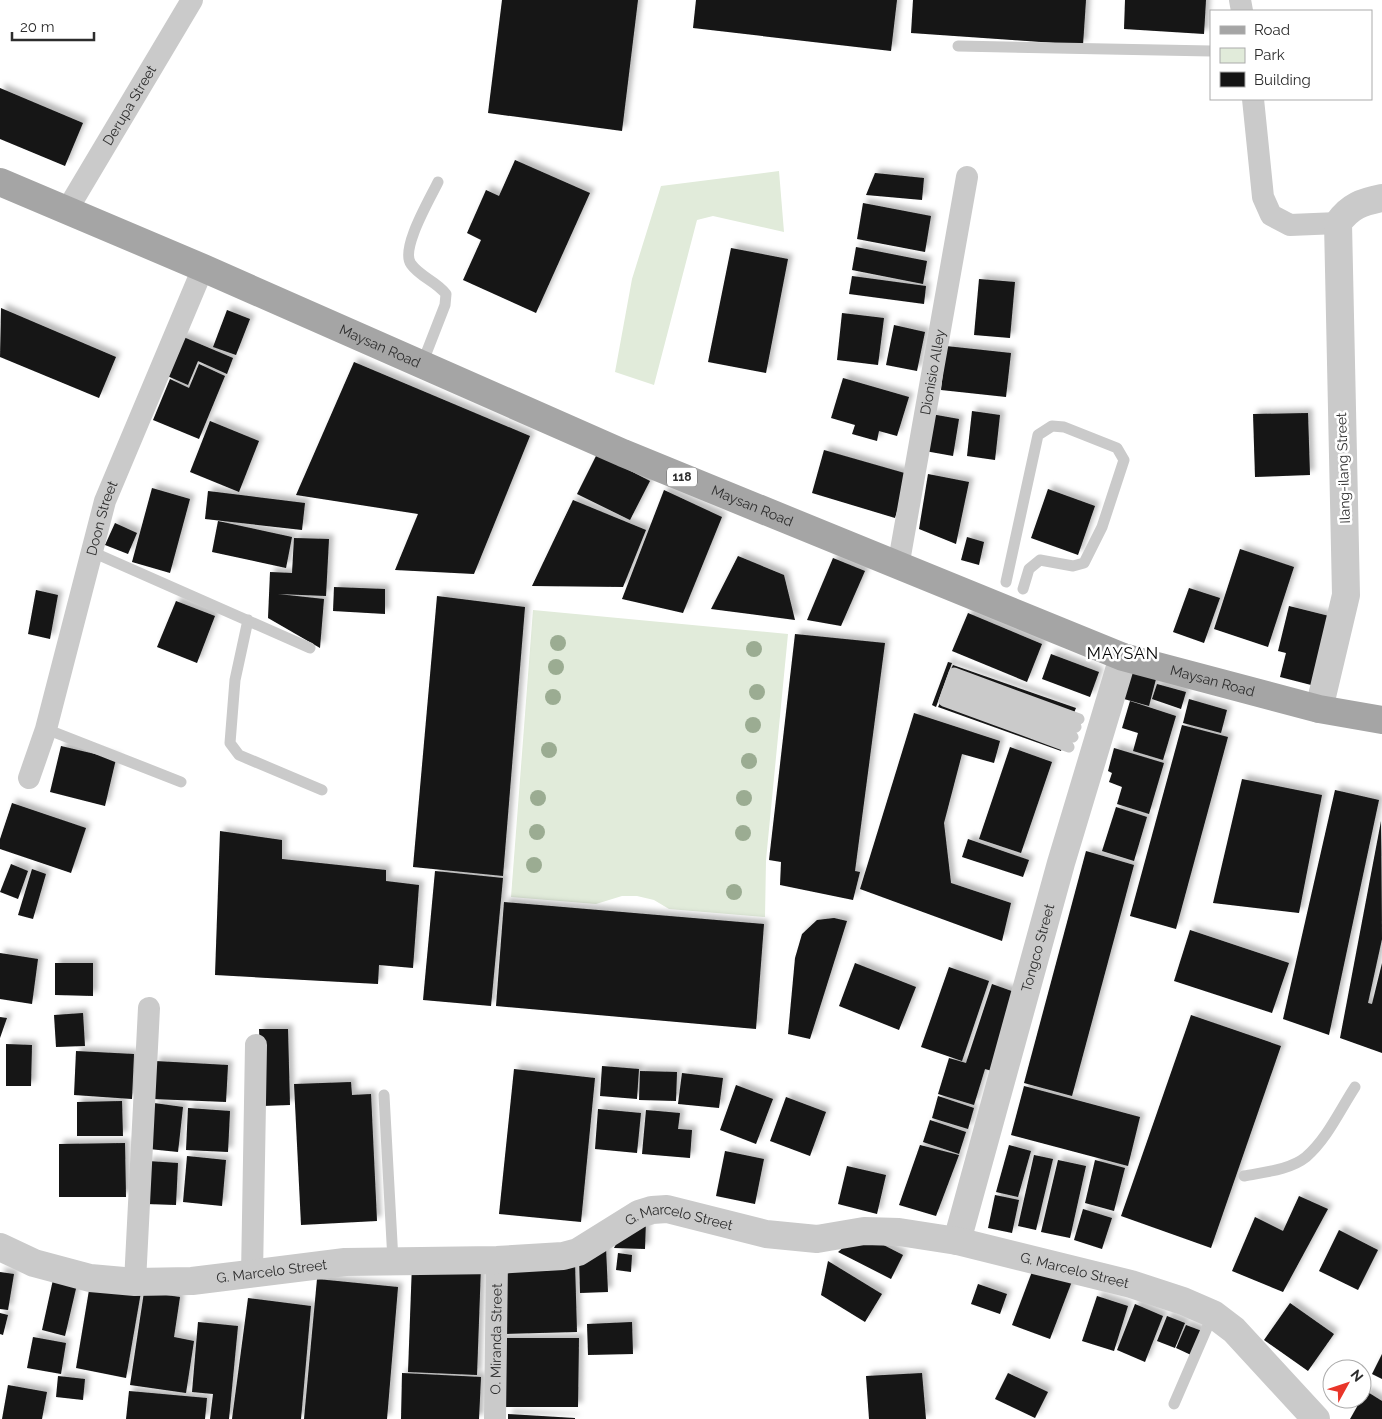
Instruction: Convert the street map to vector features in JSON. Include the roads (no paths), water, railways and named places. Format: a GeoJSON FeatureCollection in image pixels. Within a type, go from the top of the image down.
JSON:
{"type":"FeatureCollection","features":[{"type":"Feature","properties":{"kind":"main road","name":"Maysan Road"},"geometry":{"type":"LineString","coordinates":[[0,182],[203,268],[623,452],[898,567],[1123,657],[1319,709],[1382,720]]}},
{"type":"Feature","properties":{"kind":"street","name":"Derupa Street"},"geometry":{"type":"LineString","coordinates":[[66,210],[192,0]]}},
{"type":"Feature","properties":{"kind":"street"},"geometry":{"type":"LineString","coordinates":[[1252,100],[1264,197],[1271,215],[1290,225],[1338,223],[1346,213],[1361,202],[1382,198]]}},
{"type":"Feature","properties":{"kind":"street","name":"Dionisio Alley"},"geometry":{"type":"LineString","coordinates":[[898,567],[967,177]]}},
{"type":"Feature","properties":{"kind":"street","name":"Ilang-ilang Street"},"geometry":{"type":"LineString","coordinates":[[1319,709],[1346,595],[1338,223]]}},
{"type":"Feature","properties":{"kind":"street","name":"Doon Street"},"geometry":{"type":"LineString","coordinates":[[29,778],[46,729],[90,551],[105,501],[203,268]]}},
{"type":"Feature","properties":{"kind":"street","name":"Tongco Street"},"geometry":{"type":"LineString","coordinates":[[957,1241],[1061,863],[1123,657]]}},
{"type":"Feature","properties":{"kind":"street"},"geometry":{"type":"LineString","coordinates":[[135,1282],[149,1008]]}},
{"type":"Feature","properties":{"kind":"street"},"geometry":{"type":"LineString","coordinates":[[252,1275],[256,1045]]}},
{"type":"Feature","properties":{"kind":"street","name":"G. Marcelo Street"},"geometry":{"type":"LineString","coordinates":[[0,1247],[34,1263],[90,1278],[135,1282],[192,1281],[252,1275],[314,1264],[497,1260],[563,1256],[578,1252],[639,1214],[652,1210],[667,1209],[766,1234],[817,1239],[864,1231],[899,1232],[957,1241],[1131,1284],[1183,1301],[1214,1314],[1234,1330],[1316,1419]]}},
{"type":"Feature","properties":{"kind":"street","name":"O. Miranda Street"},"geometry":{"type":"LineString","coordinates":[[495,1419],[497,1260]]}},
{"type":"Feature","properties":{"kind":"lane"},"geometry":{"type":"LineString","coordinates":[[958,46],[1210,51]]}},
{"type":"Feature","properties":{"kind":"lane"},"geometry":{"type":"LineString","coordinates":[[422,364],[445,305],[446,294],[439,284],[412,265],[407,253],[415,229],[438,182]]}},
{"type":"Feature","properties":{"kind":"lane"},"geometry":{"type":"LineString","coordinates":[[1006,582],[1038,435],[1052,426],[1064,426],[1117,448],[1124,460],[1102,527],[1084,563],[1073,566],[1040,560],[1029,569],[1022,589]]}},
{"type":"Feature","properties":{"kind":"lane"},"geometry":{"type":"LineString","coordinates":[[90,551],[310,648]]}},
{"type":"Feature","properties":{"kind":"lane"},"geometry":{"type":"LineString","coordinates":[[248,620],[235,680],[230,742],[240,755],[322,790]]}},
{"type":"Feature","properties":{"kind":"lane"},"geometry":{"type":"LineString","coordinates":[[954,672],[1074,732],[944,701],[949,687],[954,672]]}},
{"type":"Feature","properties":{"kind":"lane"},"geometry":{"type":"LineString","coordinates":[[46,729],[180,782]]}},
{"type":"Feature","properties":{"kind":"lane"},"geometry":{"type":"LineString","coordinates":[[1244,1176],[1286,1167],[1306,1158],[1320,1142],[1355,1087]]}},
{"type":"Feature","properties":{"kind":"lane"},"geometry":{"type":"LineString","coordinates":[[384,1096],[392,1261]]}},
{"type":"Feature","properties":{"kind":"lane"},"geometry":{"type":"LineString","coordinates":[[1174,1404],[1214,1314]]}},
{"type":"Feature","properties":{"kind":"district","name":"MAYSAN"},"geometry":{"type":"Point","coordinates":[1123,653]}}]}
